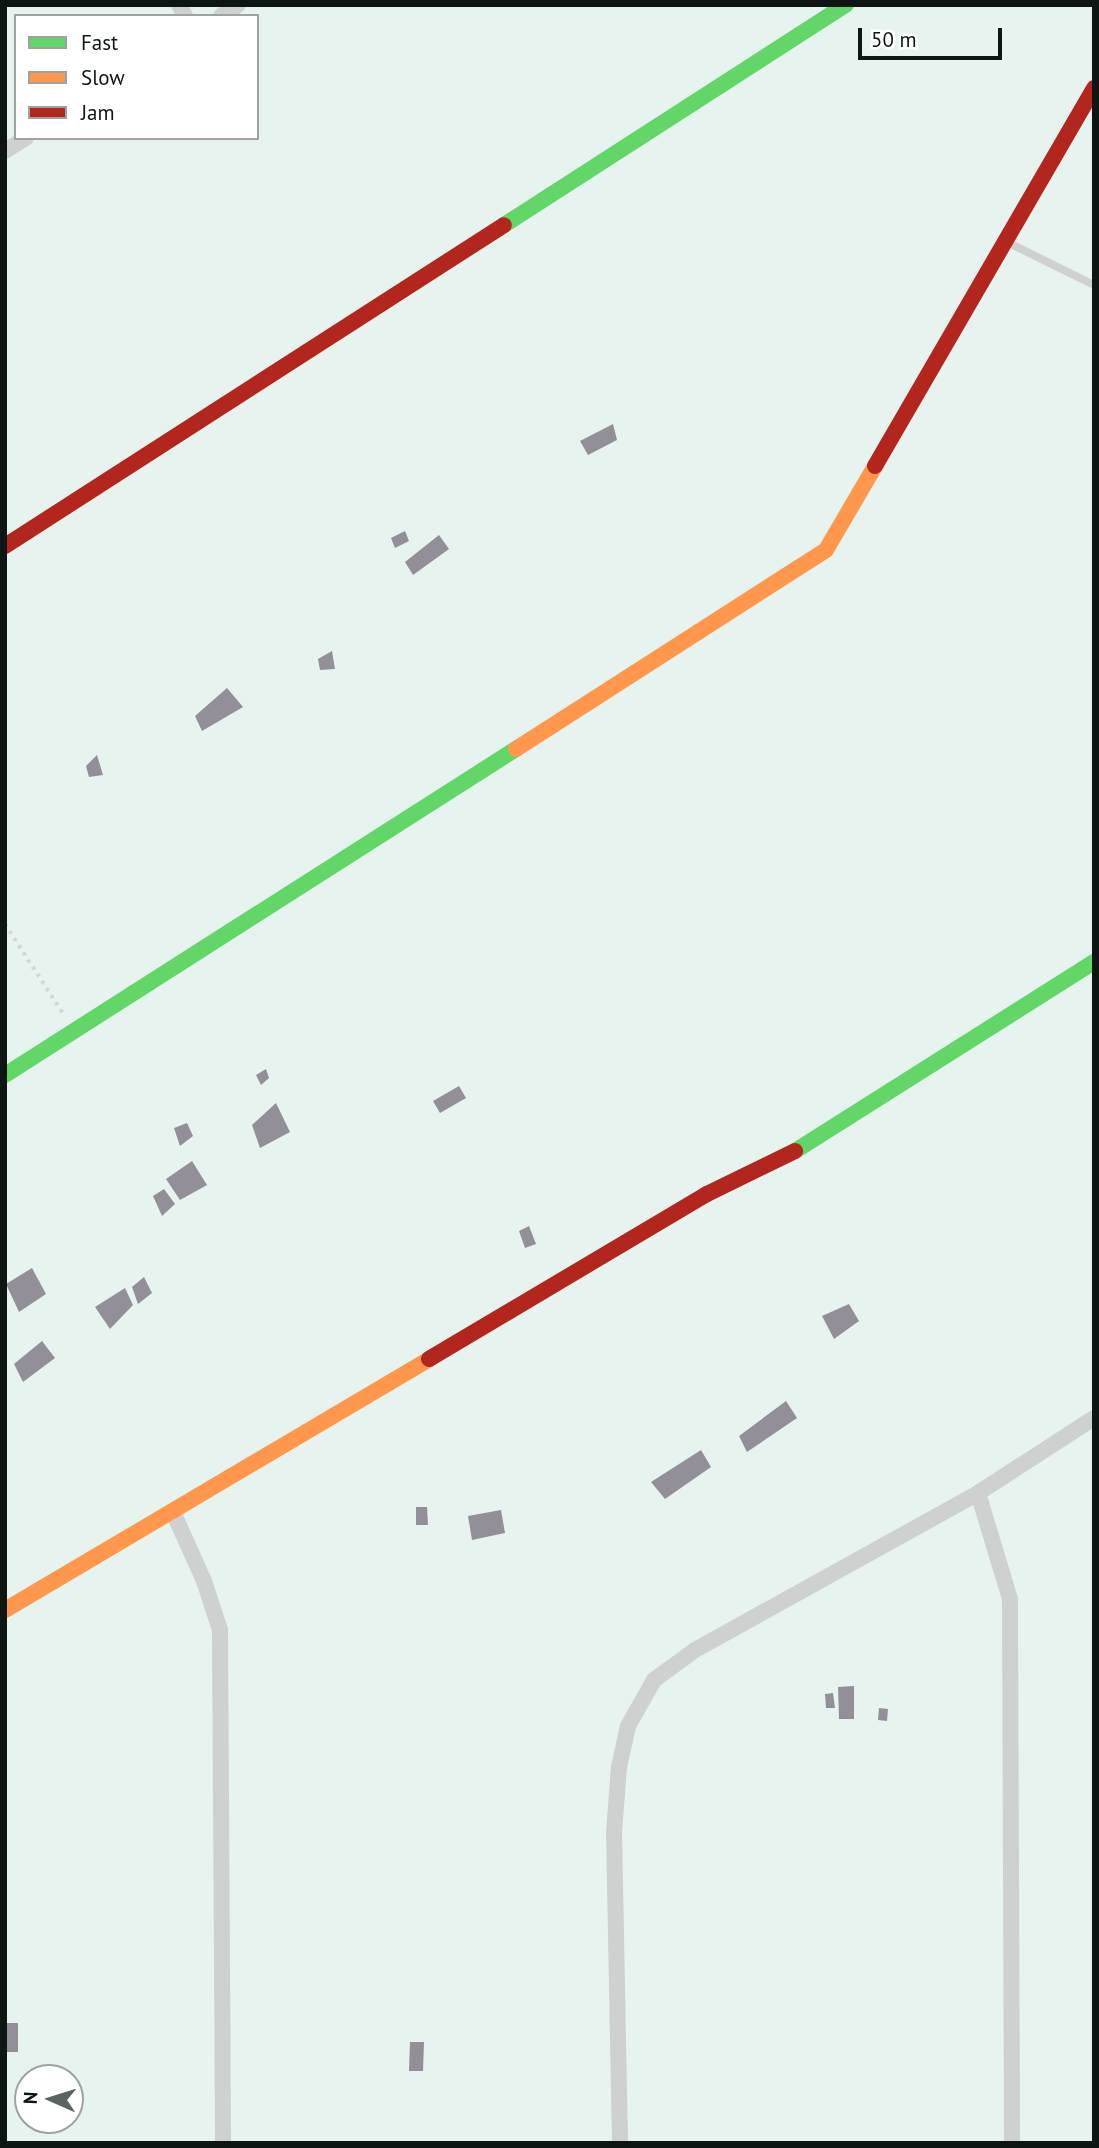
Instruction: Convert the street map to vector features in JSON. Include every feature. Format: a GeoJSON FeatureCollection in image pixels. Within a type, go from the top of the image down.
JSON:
{"type":"FeatureCollection","features":[{"type":"Feature","properties":{"kind":"street"},"geometry":{"type":"LineString","coordinates":[[5,546],[846,5]]}},
{"type":"Feature","properties":{"kind":"street"},"geometry":{"type":"LineString","coordinates":[[5,1075],[826,550],[1094,88]]}},
{"type":"Feature","properties":{"kind":"street"},"geometry":{"type":"LineString","coordinates":[[5,151],[23,140]]}},
{"type":"Feature","properties":{"kind":"street"},"geometry":{"type":"LineString","coordinates":[[5,1610],[707,1194],[788,1155],[1094,962]]}},
{"type":"Feature","properties":{"kind":"street"},"geometry":{"type":"LineString","coordinates":[[621,2143],[614,1832],[619,1767],[628,1726],[654,1680],[695,1650],[978,1493],[1094,1418]]}},
{"type":"Feature","properties":{"kind":"street"},"geometry":{"type":"LineString","coordinates":[[978,1493],[1010,1599],[1012,2143]]}},
{"type":"Feature","properties":{"kind":"street"},"geometry":{"type":"LineString","coordinates":[[173,1512],[211,1600],[220,1629],[223,2143]]}},
{"type":"Feature","properties":{"kind":"lane"},"geometry":{"type":"LineString","coordinates":[[1005,241],[1094,285]]}},
{"type":"Feature","properties":{"kind":"path"},"geometry":{"type":"LineString","coordinates":[[5,924],[75,1032]]}},
{"type":"Feature","properties":{"kind":"building"},"geometry":{"type":"Polygon","coordinates":[[[613,424],[617,440],[588,455],[580,441],[613,424]]]}},
{"type":"Feature","properties":{"kind":"building"},"geometry":{"type":"Polygon","coordinates":[[[405,531],[409,541],[395,548],[391,538],[405,531]]]}},
{"type":"Feature","properties":{"kind":"building"},"geometry":{"type":"Polygon","coordinates":[[[439,535],[449,549],[413,575],[405,562],[439,535]]]}},
{"type":"Feature","properties":{"kind":"building"},"geometry":{"type":"Polygon","coordinates":[[[332,651],[335,669],[320,670],[318,659],[332,651]]]}},
{"type":"Feature","properties":{"kind":"building"},"geometry":{"type":"Polygon","coordinates":[[[227,688],[243,707],[202,731],[195,716],[227,688]]]}},
{"type":"Feature","properties":{"kind":"building"},"geometry":{"type":"Polygon","coordinates":[[[97,755],[103,775],[89,777],[86,766],[97,755]]]}},
{"type":"Feature","properties":{"kind":"building"},"geometry":{"type":"Polygon","coordinates":[[[266,1069],[269,1078],[261,1085],[256,1075],[266,1069]]]}},
{"type":"Feature","properties":{"kind":"building"},"geometry":{"type":"Polygon","coordinates":[[[459,1086],[466,1098],[440,1113],[433,1101],[459,1086]]]}},
{"type":"Feature","properties":{"kind":"building"},"geometry":{"type":"Polygon","coordinates":[[[276,1103],[290,1132],[260,1148],[252,1125],[276,1103]]]}},
{"type":"Feature","properties":{"kind":"building"},"geometry":{"type":"Polygon","coordinates":[[[187,1123],[193,1136],[180,1146],[174,1128],[187,1123]]]}},
{"type":"Feature","properties":{"kind":"building"},"geometry":{"type":"Polygon","coordinates":[[[192,1161],[207,1185],[180,1200],[166,1179],[192,1161]]]}},
{"type":"Feature","properties":{"kind":"building"},"geometry":{"type":"Polygon","coordinates":[[[164,1189],[175,1204],[162,1216],[153,1196],[164,1189]]]}},
{"type":"Feature","properties":{"kind":"building"},"geometry":{"type":"Polygon","coordinates":[[[529,1226],[536,1244],[525,1248],[519,1231],[529,1226]]]}},
{"type":"Feature","properties":{"kind":"building"},"geometry":{"type":"Polygon","coordinates":[[[32,1268],[46,1294],[19,1312],[6,1284],[32,1268]]]}},
{"type":"Feature","properties":{"kind":"building"},"geometry":{"type":"Polygon","coordinates":[[[144,1277],[152,1293],[138,1304],[132,1287],[144,1277]]]}},
{"type":"Feature","properties":{"kind":"building"},"geometry":{"type":"Polygon","coordinates":[[[125,1288],[133,1305],[110,1329],[95,1307],[125,1288]]]}},
{"type":"Feature","properties":{"kind":"building"},"geometry":{"type":"Polygon","coordinates":[[[849,1304],[859,1321],[834,1339],[822,1316],[849,1304]]]}},
{"type":"Feature","properties":{"kind":"building"},"geometry":{"type":"Polygon","coordinates":[[[42,1341],[55,1358],[23,1382],[14,1364],[42,1341]]]}},
{"type":"Feature","properties":{"kind":"building"},"geometry":{"type":"Polygon","coordinates":[[[786,1401],[797,1418],[747,1452],[739,1436],[786,1401]]]}},
{"type":"Feature","properties":{"kind":"building"},"geometry":{"type":"Polygon","coordinates":[[[701,1450],[711,1467],[665,1499],[651,1482],[701,1450]]]}},
{"type":"Feature","properties":{"kind":"building"},"geometry":{"type":"Polygon","coordinates":[[[416,1507],[427,1507],[428,1525],[416,1525],[416,1507]]]}},
{"type":"Feature","properties":{"kind":"building"},"geometry":{"type":"Polygon","coordinates":[[[501,1510],[505,1533],[472,1540],[468,1516],[501,1510]]]}},
{"type":"Feature","properties":{"kind":"building"},"geometry":{"type":"Polygon","coordinates":[[[854,1686],[854,1719],[839,1719],[838,1687],[854,1686]]]}},
{"type":"Feature","properties":{"kind":"building"},"geometry":{"type":"Polygon","coordinates":[[[833,1693],[835,1708],[826,1708],[825,1694],[833,1693]]]}},
{"type":"Feature","properties":{"kind":"building"},"geometry":{"type":"Polygon","coordinates":[[[879,1708],[888,1709],[887,1721],[878,1720],[879,1708]]]}},
{"type":"Feature","properties":{"kind":"building"},"geometry":{"type":"Polygon","coordinates":[[[5,2023],[18,2023],[18,2052],[5,2052],[5,2023]]]}},
{"type":"Feature","properties":{"kind":"building"},"geometry":{"type":"Polygon","coordinates":[[[410,2042],[424,2042],[423,2071],[409,2071],[410,2042]]]}},
{"type":"Feature","properties":{"kind":"traffic: fast"},"geometry":{"type":"LineString","coordinates":[[504,225],[846,5]]}},
{"type":"Feature","properties":{"kind":"traffic: fast"},"geometry":{"type":"LineString","coordinates":[[5,1075],[516,749]]}},
{"type":"Feature","properties":{"kind":"traffic: fast"},"geometry":{"type":"LineString","coordinates":[[795,1151],[1094,962]]}},
{"type":"Feature","properties":{"kind":"traffic: slow"},"geometry":{"type":"LineString","coordinates":[[516,749],[826,550],[875,466]]}},
{"type":"Feature","properties":{"kind":"traffic: slow"},"geometry":{"type":"LineString","coordinates":[[5,1610],[429,1359]]}},
{"type":"Feature","properties":{"kind":"traffic: jam"},"geometry":{"type":"LineString","coordinates":[[875,466],[1094,88]]}},
{"type":"Feature","properties":{"kind":"traffic: jam"},"geometry":{"type":"LineString","coordinates":[[5,546],[504,225]]}},
{"type":"Feature","properties":{"kind":"traffic: jam"},"geometry":{"type":"LineString","coordinates":[[429,1359],[707,1194],[795,1151]]}}]}
